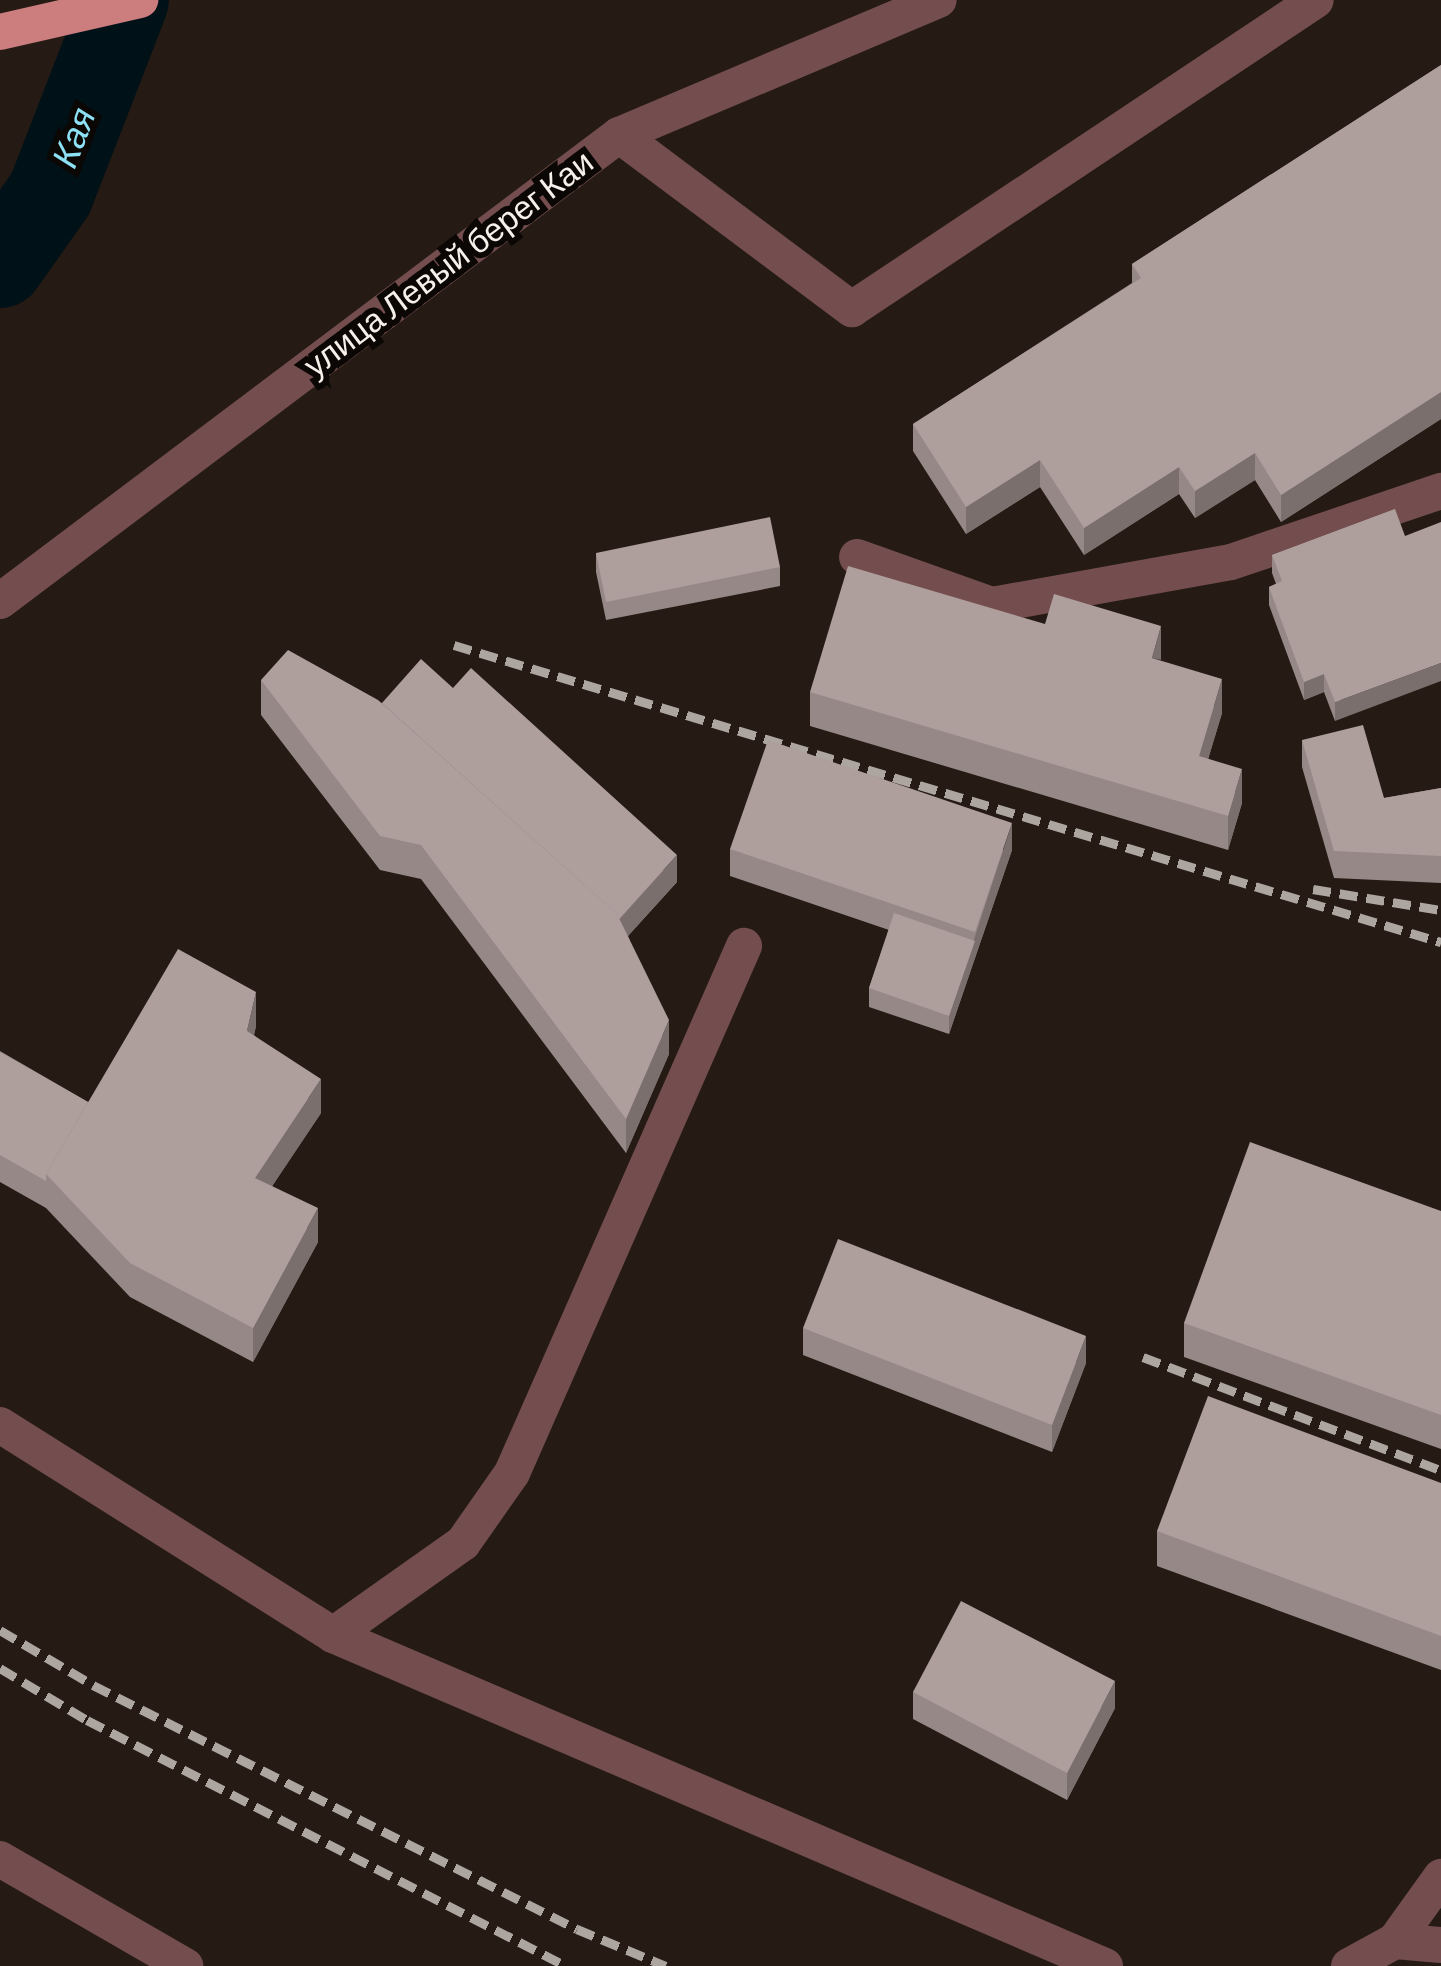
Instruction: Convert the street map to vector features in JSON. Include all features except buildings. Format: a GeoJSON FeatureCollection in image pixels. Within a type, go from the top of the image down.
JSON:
{"type":"FeatureCollection","features":[{"type":"Feature","properties":{"kind":"main road"},"geometry":{"type":"LineString","coordinates":[[0,32],[140,0]]}},
{"type":"Feature","properties":{"kind":"street","name":"улица Левый берег Каи"},"geometry":{"type":"LineString","coordinates":[[0,601],[619,134],[940,0]]}},
{"type":"Feature","properties":{"kind":"street"},"geometry":{"type":"LineString","coordinates":[[619,134],[852,309],[1316,0]]}},
{"type":"Feature","properties":{"kind":"street"},"geometry":{"type":"LineString","coordinates":[[857,557],[992,605],[1231,562],[1441,491]]}},
{"type":"Feature","properties":{"kind":"street"},"geometry":{"type":"LineString","coordinates":[[332,1635],[463,1543],[512,1473],[744,946]]}},
{"type":"Feature","properties":{"kind":"street"},"geometry":{"type":"LineString","coordinates":[[0,1425],[332,1635],[1105,1966]]}},
{"type":"Feature","properties":{"kind":"street"},"geometry":{"type":"LineString","coordinates":[[0,1859],[185,1966]]}},
{"type":"Feature","properties":{"kind":"street"},"geometry":{"type":"LineString","coordinates":[[1349,1966],[1395,1941],[1441,1877]]}},
{"type":"Feature","properties":{"kind":"street"},"geometry":{"type":"LineString","coordinates":[[1395,1941],[1441,1946]]}},
{"type":"Feature","properties":{"kind":"waterway","name":"Кая"},"geometry":{"type":"LineString","coordinates":[[0,264],[50,193],[125,0]]}},
{"type":"Feature","properties":{"kind":"railway"},"geometry":{"type":"LineString","coordinates":[[454,645],[1441,942]]}},
{"type":"Feature","properties":{"kind":"railway"},"geometry":{"type":"LineString","coordinates":[[1313,889],[1441,910]]}},
{"type":"Feature","properties":{"kind":"railway"},"geometry":{"type":"LineString","coordinates":[[1143,1357],[1441,1470]]}},
{"type":"Feature","properties":{"kind":"railway"},"geometry":{"type":"LineString","coordinates":[[0,1630],[93,1685],[577,1929],[666,1966]]}},
{"type":"Feature","properties":{"kind":"railway"},"geometry":{"type":"LineString","coordinates":[[0,1668],[87,1720],[566,1966]]}}]}
